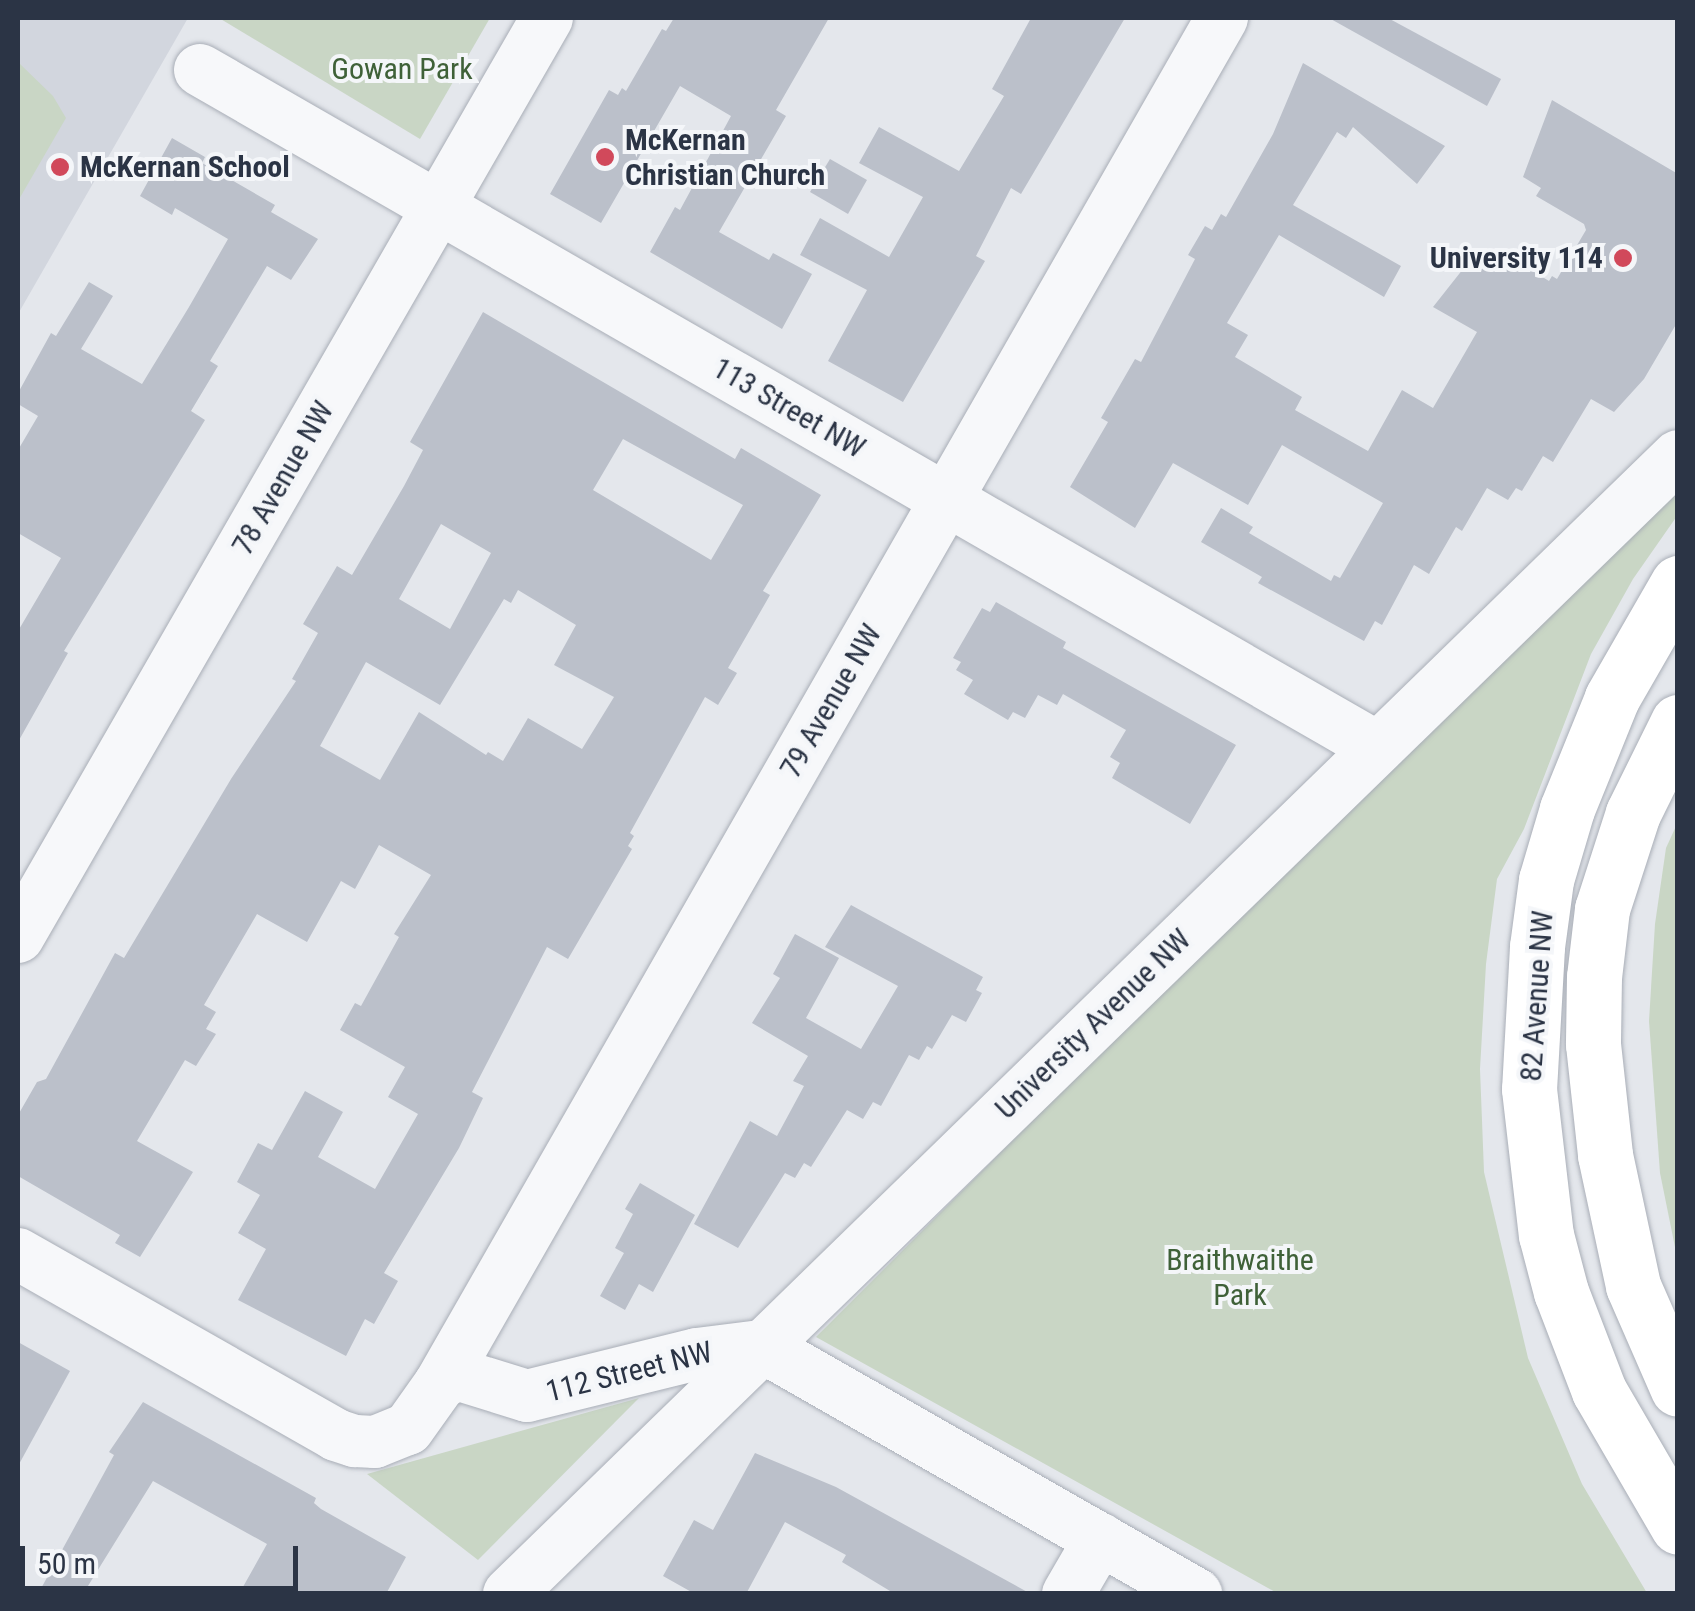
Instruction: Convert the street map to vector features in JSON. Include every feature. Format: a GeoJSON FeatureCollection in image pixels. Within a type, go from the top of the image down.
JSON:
{"type":"FeatureCollection","features":[{"type":"Feature","properties":{"kind":"main road","name":"82 Avenue NW"},"geometry":{"type":"LineString","coordinates":[[1678,583],[1612,698],[1566,808],[1546,880],[1529,1050],[1529,1089],[1546,1235],[1561,1292],[1599,1391],[1678,1527]]}},
{"type":"Feature","properties":{"kind":"main road","name":"82 Avenue NW"},"geometry":{"type":"LineString","coordinates":[[1678,722],[1633,813],[1602,910],[1594,977],[1593,1044],[1605,1155],[1633,1286],[1678,1389]]}},
{"type":"Feature","properties":{"kind":"street","name":"78 Avenue NW"},"geometry":{"type":"LineString","coordinates":[[18,937],[547,18]]}},
{"type":"Feature","properties":{"kind":"street","name":"79 Avenue NW"},"geometry":{"type":"LineString","coordinates":[[440,1384],[1222,18]]}},
{"type":"Feature","properties":{"kind":"street","name":"113 Street NW"},"geometry":{"type":"LineString","coordinates":[[200,70],[1378,748]]}},
{"type":"Feature","properties":{"kind":"street","name":"University Avenue NW"},"geometry":{"type":"LineString","coordinates":[[509,1594],[1678,456]]}},
{"type":"Feature","properties":{"kind":"street"},"geometry":{"type":"LineString","coordinates":[[18,1254],[336,1436],[355,1442],[375,1442],[408,1429],[440,1384]]}},
{"type":"Feature","properties":{"kind":"street"},"geometry":{"type":"LineString","coordinates":[[762,1346],[1196,1594]]}},
{"type":"Feature","properties":{"kind":"street","name":"112 Street NW"},"geometry":{"type":"LineString","coordinates":[[440,1384],[456,1374],[527,1396],[698,1354],[762,1346]]}},
{"type":"Feature","properties":{"kind":"street"},"geometry":{"type":"LineString","coordinates":[[1068,1594],[1100,1539]]}},
{"type":"Feature","properties":{"kind":"shaded area","name":"McKernan School"},"geometry":{"type":"Polygon","coordinates":[[[18,18],[188,18],[18,314],[18,18]]]}},
{"type":"Feature","properties":{"kind":"green space","name":"Gowan Park"},"geometry":{"type":"Polygon","coordinates":[[[219,18],[490,18],[420,139],[219,18]]]}},
{"type":"Feature","properties":{"kind":"green space"},"geometry":{"type":"Polygon","coordinates":[[[18,62],[53,96],[66,118],[18,201],[18,62]]]}},
{"type":"Feature","properties":{"kind":"green space","name":"Braithwaithe Park"},"geometry":{"type":"Polygon","coordinates":[[[1677,492],[1677,516],[1633,579],[1591,654],[1524,829],[1497,879],[1486,964],[1480,1069],[1484,1172],[1528,1358],[1582,1484],[1647,1593],[1277,1593],[816,1337],[1394,759],[1677,492]]]}},
{"type":"Feature","properties":{"kind":"green space"},"geometry":{"type":"Polygon","coordinates":[[[1677,824],[1677,1257],[1660,1173],[1649,1021],[1655,924],[1666,848],[1677,824]]]}},
{"type":"Feature","properties":{"kind":"green space"},"geometry":{"type":"Polygon","coordinates":[[[639,1398],[478,1560],[367,1474],[639,1398]]]}},
{"type":"Feature","properties":{"kind":"building"},"geometry":{"type":"Polygon","coordinates":[[[674,18],[829,18],[776,110],[786,116],[719,232],[769,260],[773,253],[812,274],[782,329],[650,252],[675,207],[680,210],[731,116],[680,86],[601,223],[550,194],[609,90],[618,95],[622,88],[626,91],[662,29],[666,31],[674,18]]]}},
{"type":"Feature","properties":{"kind":"building"},"geometry":{"type":"Polygon","coordinates":[[[1031,18],[1125,18],[1021,194],[1011,188],[976,256],[985,261],[903,402],[828,361],[867,290],[800,255],[820,218],[889,257],[923,197],[859,163],[879,127],[959,171],[1004,96],[992,89],[1031,18]]]}},
{"type":"Feature","properties":{"kind":"building"},"geometry":{"type":"Polygon","coordinates":[[[1329,18],[1388,18],[1501,79],[1487,106],[1329,18]]]}},
{"type":"Feature","properties":{"kind":"building"},"geometry":{"type":"Polygon","coordinates":[[[1303,63],[1445,146],[1417,184],[1353,127],[1346,138],[1337,132],[1293,205],[1401,266],[1384,297],[1279,235],[1227,323],[1248,335],[1235,357],[1302,397],[1295,410],[1368,451],[1402,390],[1433,408],[1477,332],[1433,307],[1478,250],[1500,263],[1505,254],[1549,281],[1552,276],[1557,279],[1586,230],[1584,224],[1536,196],[1541,188],[1523,177],[1552,100],[1678,174],[1678,321],[1644,379],[1614,412],[1591,399],[1553,462],[1543,456],[1522,491],[1516,488],[1508,500],[1487,488],[1462,531],[1456,527],[1429,574],[1414,565],[1382,625],[1375,621],[1364,641],[1258,583],[1262,577],[1201,542],[1221,508],[1253,527],[1249,533],[1331,581],[1334,575],[1340,578],[1383,503],[1282,445],[1248,505],[1173,463],[1135,528],[1070,487],[1108,422],[1101,418],[1135,359],[1141,362],[1195,259],[1188,255],[1205,226],[1212,230],[1221,214],[1226,217],[1273,134],[1303,63]]]}},
{"type":"Feature","properties":{"kind":"building"},"geometry":{"type":"Polygon","coordinates":[[[172,138],[205,157],[202,163],[275,205],[271,212],[318,239],[291,280],[267,266],[210,361],[218,366],[191,411],[205,420],[64,651],[68,653],[18,742],[18,631],[61,558],[18,533],[18,450],[38,416],[18,404],[18,393],[51,333],[56,336],[89,282],[113,296],[81,349],[142,384],[189,307],[228,239],[175,208],[172,215],[140,196],[172,138]]]}},
{"type":"Feature","properties":{"kind":"building"},"geometry":{"type":"Polygon","coordinates":[[[830,159],[867,180],[848,214],[810,192],[830,159]]]}},
{"type":"Feature","properties":{"kind":"building"},"geometry":{"type":"Polygon","coordinates":[[[483,312],[735,459],[741,448],[821,495],[763,591],[770,595],[728,668],[737,673],[718,705],[705,697],[630,833],[634,836],[628,846],[632,849],[568,959],[547,947],[472,1092],[483,1098],[459,1148],[384,1273],[398,1281],[374,1324],[365,1319],[346,1356],[238,1300],[266,1249],[238,1233],[260,1195],[237,1182],[258,1143],[272,1150],[305,1091],[343,1112],[318,1157],[375,1189],[418,1114],[388,1097],[405,1067],[340,1030],[355,1003],[361,1006],[399,937],[394,934],[431,875],[379,845],[355,889],[341,881],[307,942],[257,914],[204,1005],[216,1012],[206,1029],[216,1034],[196,1066],[185,1060],[137,1141],[193,1172],[140,1257],[115,1243],[120,1235],[18,1176],[18,1115],[37,1082],[46,1079],[115,953],[124,958],[231,779],[296,681],[292,679],[318,633],[303,624],[337,566],[352,575],[423,450],[410,442],[483,312]],[[623,439],[593,490],[711,560],[743,505],[623,439]],[[441,524],[399,599],[450,629],[491,553],[441,524]],[[518,590],[511,603],[504,599],[440,705],[366,662],[320,746],[380,780],[419,712],[486,755],[488,752],[503,761],[528,718],[582,749],[614,697],[554,665],[576,625],[518,590]]]}},
{"type":"Feature","properties":{"kind":"building"},"geometry":{"type":"Polygon","coordinates":[[[996,602],[1066,642],[1063,648],[1236,745],[1190,824],[1112,778],[1120,763],[1110,757],[1126,730],[1063,694],[1057,705],[1038,695],[1025,718],[1013,712],[1008,720],[964,694],[973,680],[956,670],[961,662],[953,658],[982,608],[990,612],[996,602]]]}},
{"type":"Feature","properties":{"kind":"building"},"geometry":{"type":"Polygon","coordinates":[[[851,905],[983,977],[976,990],[982,993],[966,1022],[952,1015],[932,1049],[927,1046],[919,1060],[909,1055],[881,1106],[873,1102],[863,1119],[847,1110],[811,1167],[804,1163],[795,1178],[785,1173],[738,1248],[694,1224],[750,1121],[777,1136],[804,1086],[793,1081],[808,1056],[752,1023],[780,978],[773,974],[795,934],[839,958],[806,1018],[861,1049],[898,986],[825,947],[851,905]]]}},
{"type":"Feature","properties":{"kind":"building"},"geometry":{"type":"Polygon","coordinates":[[[640,1183],[695,1215],[653,1292],[639,1284],[625,1310],[600,1296],[624,1253],[615,1248],[633,1214],[625,1209],[640,1183]]]}},
{"type":"Feature","properties":{"kind":"building"},"geometry":{"type":"Polygon","coordinates":[[[18,1342],[70,1371],[18,1466],[18,1342]]]}},
{"type":"Feature","properties":{"kind":"building"},"geometry":{"type":"Polygon","coordinates":[[[143,1402],[316,1498],[314,1503],[321,1509],[406,1557],[386,1594],[239,1594],[267,1544],[153,1481],[83,1594],[38,1594],[114,1455],[109,1452],[143,1402]]]}},
{"type":"Feature","properties":{"kind":"building"},"geometry":{"type":"Polygon","coordinates":[[[755,1453],[836,1487],[1031,1594],[895,1594],[842,1562],[846,1555],[785,1522],[746,1594],[695,1594],[663,1576],[694,1520],[713,1530],[755,1453]]]}},
{"type":"Feature","properties":{"kind":"place","name":"McKernan Christian Church"},"geometry":{"type":"Point","coordinates":[605,157]}},
{"type":"Feature","properties":{"kind":"place","name":"McKernan School"},"geometry":{"type":"Point","coordinates":[60,167]}},
{"type":"Feature","properties":{"kind":"place","name":"University 114"},"geometry":{"type":"Point","coordinates":[1623,258]}}]}
